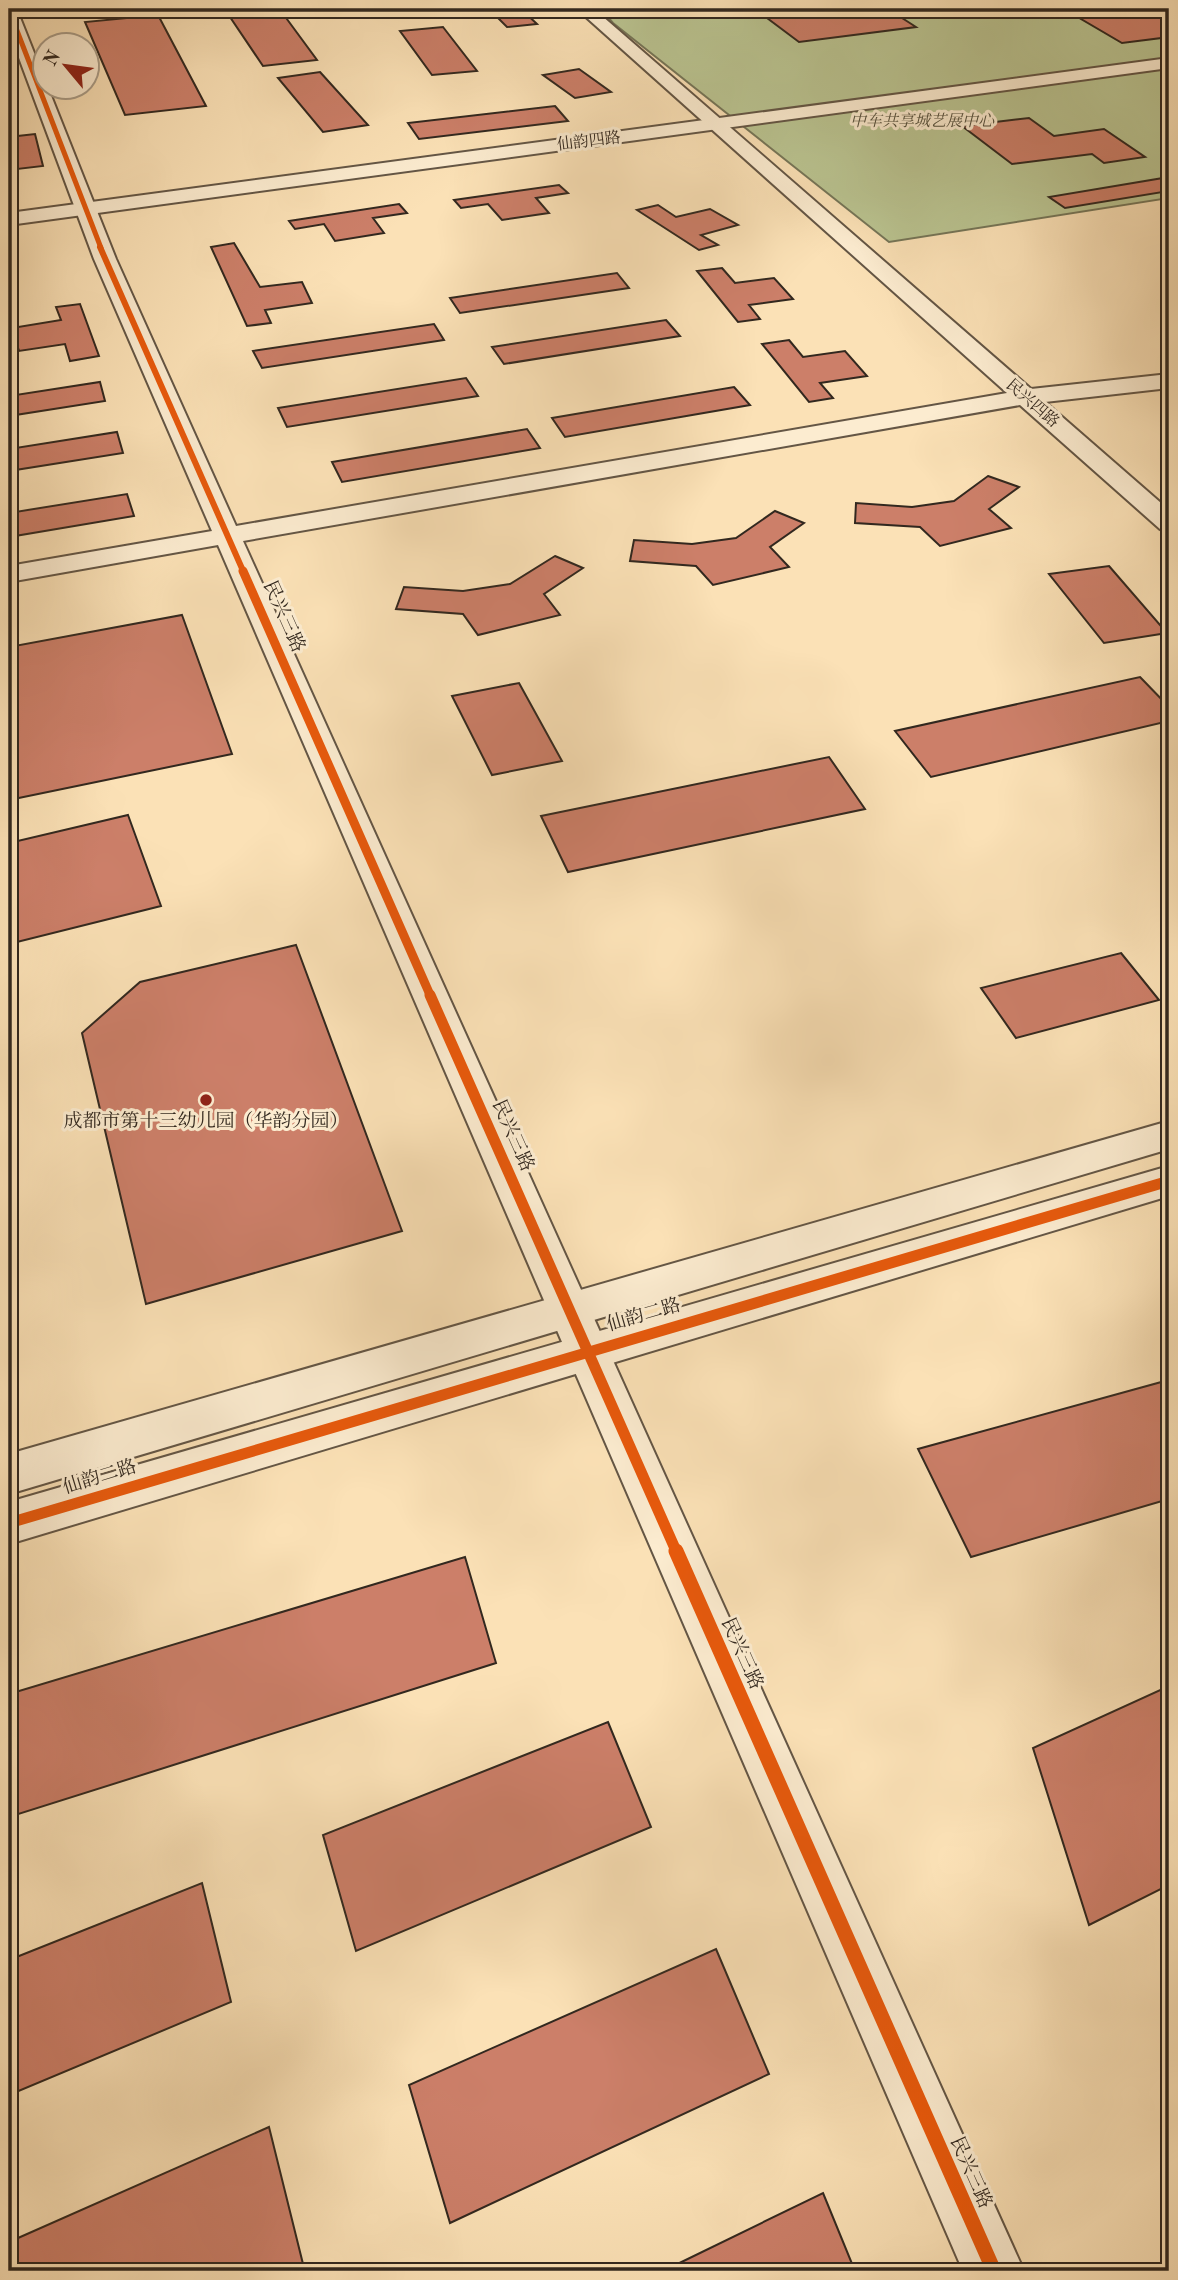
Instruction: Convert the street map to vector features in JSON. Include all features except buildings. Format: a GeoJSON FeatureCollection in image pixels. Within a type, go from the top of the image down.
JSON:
{"type":"FeatureCollection","features":[{"type":"Feature","properties":{"kind":"street","name":"民兴四路"},"geometry":{"type":"LineString","coordinates":[[585,9],[1169,523]]}},
{"type":"Feature","properties":{"kind":"street","name":"民兴三路"},"geometry":{"type":"LineString","coordinates":[[9,10],[83,209],[994,2271]]}},
{"type":"Feature","properties":{"kind":"street","name":"仙韵四路"},"geometry":{"type":"LineString","coordinates":[[9,219],[1169,63]]}},
{"type":"Feature","properties":{"kind":"street"},"geometry":{"type":"LineString","coordinates":[[9,574],[1024,397],[1169,381]]}},
{"type":"Feature","properties":{"kind":"street","name":"仙韵二路"},"geometry":{"type":"LineString","coordinates":[[9,1474],[1169,1135]]}},
{"type":"Feature","properties":{"kind":"street","name":"仙韵二路"},"geometry":{"type":"LineString","coordinates":[[9,1523],[1169,1181]]}},
{"type":"Feature","properties":{"kind":"path"},"geometry":{"type":"LineString","coordinates":[[730,9],[737,14]]}},
{"type":"Feature","properties":{"kind":"green space","name":"中车共享城艺展中心"},"geometry":{"type":"Polygon","coordinates":[[[601,9],[1169,9],[1169,198],[889,242],[613,23],[601,9]]]}},
{"type":"Feature","properties":{"kind":"cycle path"},"geometry":{"type":"LineString","coordinates":[[9,10],[105,259],[994,2271]]}},
{"type":"Feature","properties":{"kind":"cycle path"},"geometry":{"type":"LineString","coordinates":[[9,1523],[1169,1181]]}},
{"type":"Feature","properties":{"kind":"place","name":"成都市第十三幼儿园（华韵分园）"},"geometry":{"type":"Point","coordinates":[206,1100]}}]}
